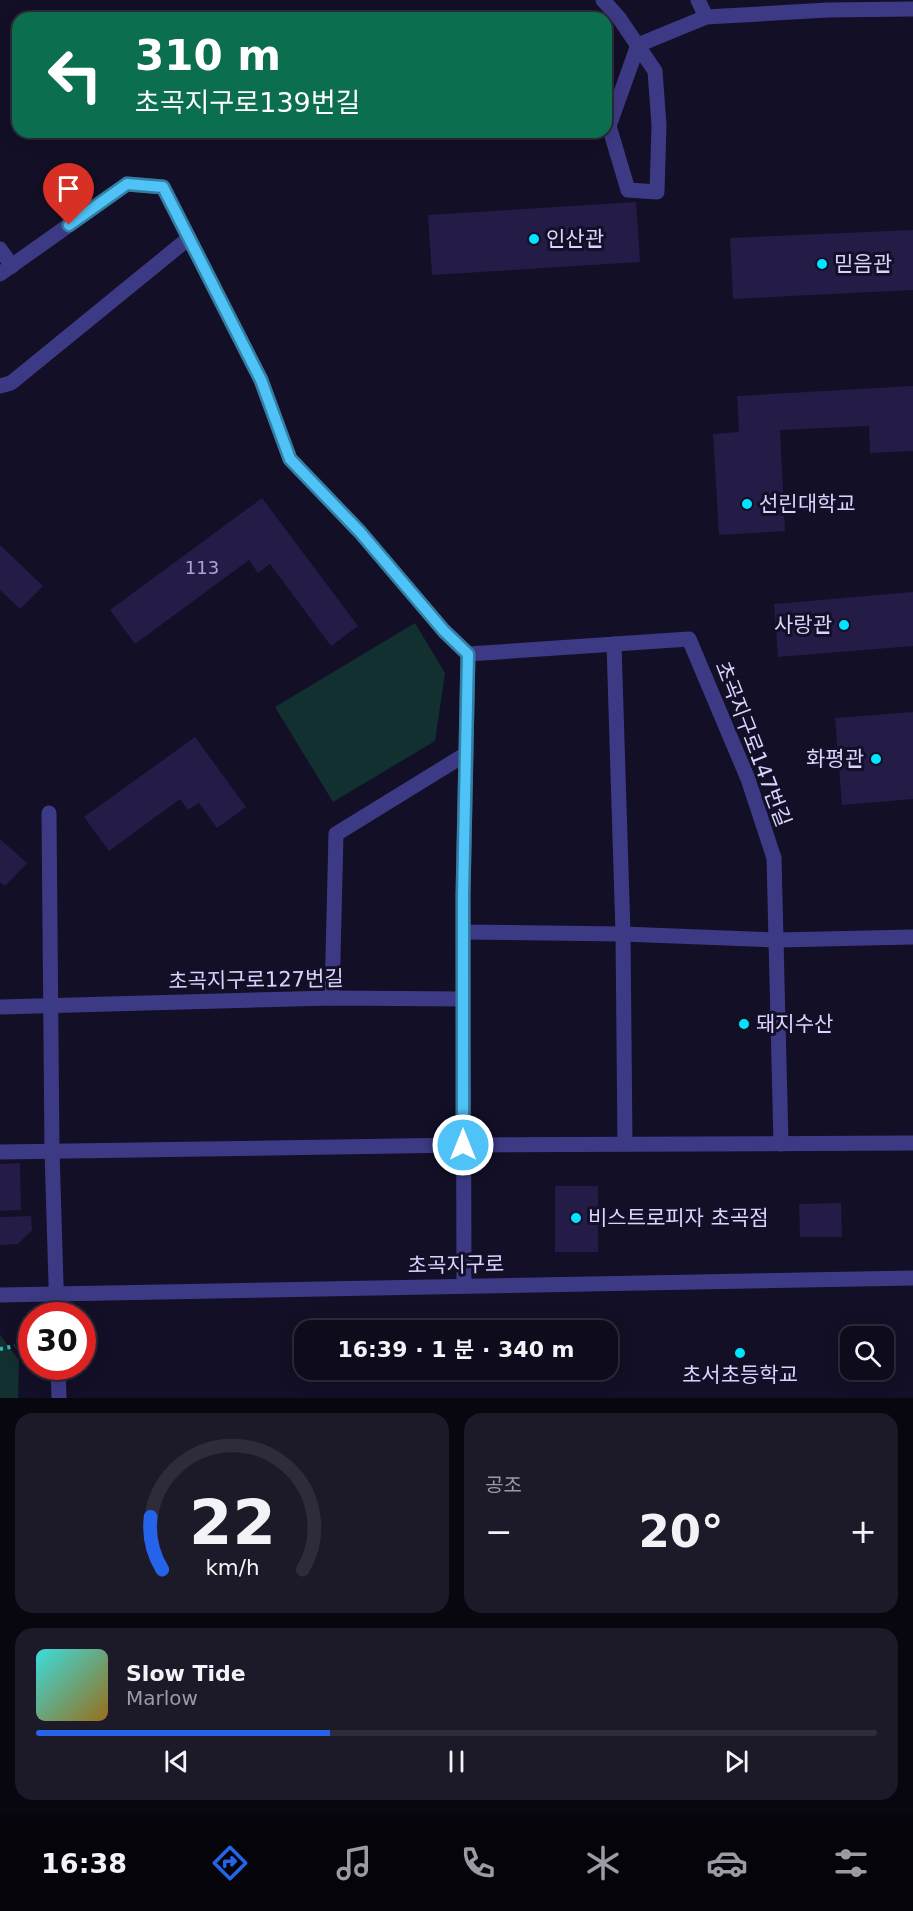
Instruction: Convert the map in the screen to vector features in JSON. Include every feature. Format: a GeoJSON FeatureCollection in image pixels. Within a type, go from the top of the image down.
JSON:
{"type":"FeatureCollection","features":[{"type":"Feature","properties":{"kind":"street"},"geometry":{"type":"LineString","coordinates":[[603,0],[619,18],[655,71],[659,126],[657,192],[628,190],[612,136]]}},
{"type":"Feature","properties":{"kind":"street"},"geometry":{"type":"LineString","coordinates":[[698,0],[706,17]]}},
{"type":"Feature","properties":{"kind":"street"},"geometry":{"type":"LineString","coordinates":[[612,118],[638,45],[706,17],[828,10],[913,9]]}},
{"type":"Feature","properties":{"kind":"street"},"geometry":{"type":"LineString","coordinates":[[0,249],[6,270],[127,184],[163,187],[261,380],[290,459],[360,532],[444,631],[468,654],[462,999],[464,1286]]}},
{"type":"Feature","properties":{"kind":"street"},"geometry":{"type":"LineString","coordinates":[[0,386],[11,383],[189,238]]}},
{"type":"Feature","properties":{"kind":"street","name":"초곡지구로147번길"},"geometry":{"type":"LineString","coordinates":[[468,654],[689,639],[748,779],[774,858],[781,1144]]}},
{"type":"Feature","properties":{"kind":"street"},"geometry":{"type":"LineString","coordinates":[[614,644],[625,1144]]}},
{"type":"Feature","properties":{"kind":"street"},"geometry":{"type":"LineString","coordinates":[[332,998],[336,834],[466,754]]}},
{"type":"Feature","properties":{"kind":"street"},"geometry":{"type":"LineString","coordinates":[[49,813],[52,1151],[56,1302]]}},
{"type":"Feature","properties":{"kind":"street"},"geometry":{"type":"LineString","coordinates":[[463,932],[777,939],[913,937]]}},
{"type":"Feature","properties":{"kind":"street","name":"초곡지구로127번길"},"geometry":{"type":"LineString","coordinates":[[0,1007],[332,998],[462,999]]}},
{"type":"Feature","properties":{"kind":"street"},"geometry":{"type":"LineString","coordinates":[[0,1152],[463,1145],[913,1143]]}},
{"type":"Feature","properties":{"kind":"street","name":"초곡지구로"},"geometry":{"type":"LineString","coordinates":[[0,1295],[913,1278]]}},
{"type":"Feature","properties":{"kind":"street"},"geometry":{"type":"LineString","coordinates":[[58,1380],[59,1398]]}},
{"type":"Feature","properties":{"kind":"path"},"geometry":{"type":"LineString","coordinates":[[0,1349],[15,1346]]}},
{"type":"Feature","properties":{"kind":"green space"},"geometry":{"type":"Polygon","coordinates":[[[415,623],[445,673],[435,741],[333,802],[275,707],[415,623]]]}},
{"type":"Feature","properties":{"kind":"green space"},"geometry":{"type":"Polygon","coordinates":[[[0,1335],[18,1359],[18,1380],[18,1398],[0,1398],[0,1335]]]}},
{"type":"Feature","properties":{"kind":"building","name":"인산관"},"geometry":{"type":"Polygon","coordinates":[[[636,202],[640,262],[432,275],[428,215],[636,202]]]}},
{"type":"Feature","properties":{"kind":"building","name":"믿음관"},"geometry":{"type":"Polygon","coordinates":[[[913,230],[913,290],[733,299],[730,238],[913,230]]]}},
{"type":"Feature","properties":{"kind":"building"},"geometry":{"type":"Polygon","coordinates":[[[913,386],[913,451],[870,453],[869,426],[780,430],[785,531],[719,535],[713,434],[739,432],[737,396],[913,386]]]}},
{"type":"Feature","properties":{"kind":"building"},"geometry":{"type":"Polygon","coordinates":[[[262,498],[358,626],[331,646],[270,564],[258,573],[249,560],[135,644],[110,610],[262,498]]]}},
{"type":"Feature","properties":{"kind":"building"},"geometry":{"type":"Polygon","coordinates":[[[0,545],[43,586],[20,609],[0,590],[0,545]]]}},
{"type":"Feature","properties":{"kind":"building","name":"사랑관"},"geometry":{"type":"Polygon","coordinates":[[[913,592],[913,646],[778,657],[774,604],[913,592]]]}},
{"type":"Feature","properties":{"kind":"building","name":"화평관"},"geometry":{"type":"Polygon","coordinates":[[[913,712],[913,799],[842,805],[835,718],[913,712]]]}},
{"type":"Feature","properties":{"kind":"building"},"geometry":{"type":"Polygon","coordinates":[[[195,737],[246,807],[217,828],[199,803],[188,810],[180,799],[109,851],[84,817],[195,737]]]}},
{"type":"Feature","properties":{"kind":"building"},"geometry":{"type":"Polygon","coordinates":[[[0,839],[27,863],[5,886],[0,882],[0,839]]]}},
{"type":"Feature","properties":{"kind":"building"},"geometry":{"type":"Polygon","coordinates":[[[20,1163],[21,1210],[0,1211],[0,1164],[20,1163]]]}},
{"type":"Feature","properties":{"kind":"building"},"geometry":{"type":"Polygon","coordinates":[[[555,1186],[598,1186],[598,1252],[555,1252],[555,1186]]]}},
{"type":"Feature","properties":{"kind":"building"},"geometry":{"type":"Polygon","coordinates":[[[841,1203],[842,1237],[800,1237],[799,1204],[841,1203]]]}},
{"type":"Feature","properties":{"kind":"building"},"geometry":{"type":"Polygon","coordinates":[[[31,1216],[32,1230],[18,1244],[0,1245],[0,1217],[31,1216]]]}},
{"type":"Feature","properties":{"kind":"place","name":"인산관"},"geometry":{"type":"Point","coordinates":[534,239]}},
{"type":"Feature","properties":{"kind":"place","name":"믿음관"},"geometry":{"type":"Point","coordinates":[822,264]}},
{"type":"Feature","properties":{"kind":"place","name":"선린대학교"},"geometry":{"type":"Point","coordinates":[747,504]}},
{"type":"Feature","properties":{"kind":"place","name":"사랑관"},"geometry":{"type":"Point","coordinates":[844,625]}},
{"type":"Feature","properties":{"kind":"place","name":"화평관"},"geometry":{"type":"Point","coordinates":[876,759]}},
{"type":"Feature","properties":{"kind":"place","name":"돼지수산"},"geometry":{"type":"Point","coordinates":[744,1024]}},
{"type":"Feature","properties":{"kind":"place","name":"비스트로피자 초곡점"},"geometry":{"type":"Point","coordinates":[576,1218]}},
{"type":"Feature","properties":{"kind":"place","name":"초서초등학교"},"geometry":{"type":"Point","coordinates":[740,1353]}},
{"type":"Feature","properties":{"kind":"route"},"geometry":{"type":"LineString","coordinates":[[69,225],[127,184],[163,187],[261,380],[290,459],[360,532],[444,631],[468,654],[463,896],[463,1145]]}}]}
